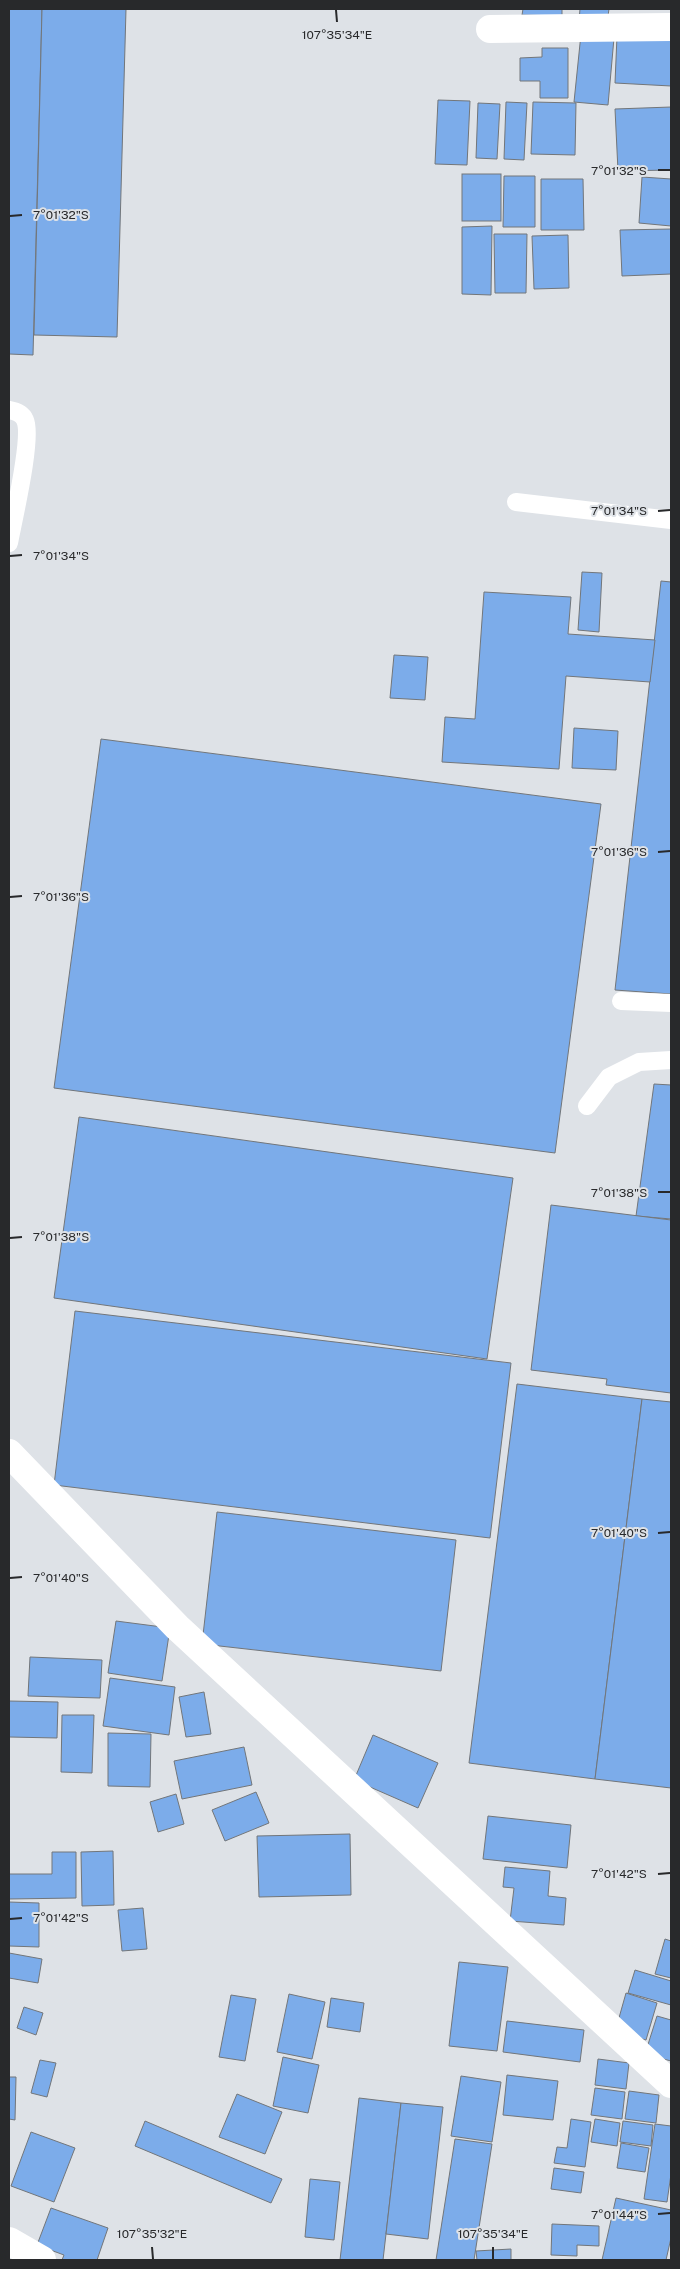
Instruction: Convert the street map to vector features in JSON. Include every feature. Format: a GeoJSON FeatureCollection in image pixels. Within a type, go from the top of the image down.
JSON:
{"type":"FeatureCollection","features":[{"type":"Feature","properties":{"kind":"street"},"geometry":{"type":"LineString","coordinates":[[490,28],[671,27]]}},
{"type":"Feature","properties":{"kind":"street"},"geometry":{"type":"LineString","coordinates":[[9,1453],[177,1628],[671,2084]]}},
{"type":"Feature","properties":{"kind":"street"},"geometry":{"type":"LineString","coordinates":[[9,2241],[42,2260]]}},
{"type":"Feature","properties":{"kind":"lane"},"geometry":{"type":"LineString","coordinates":[[9,410],[17,412],[25,420],[27,440],[9,543]]}},
{"type":"Feature","properties":{"kind":"lane"},"geometry":{"type":"LineString","coordinates":[[516,502],[671,520]]}},
{"type":"Feature","properties":{"kind":"lane"},"geometry":{"type":"LineString","coordinates":[[621,1001],[671,1004]]}},
{"type":"Feature","properties":{"kind":"lane"},"geometry":{"type":"LineString","coordinates":[[587,1106],[609,1077],[639,1062],[671,1060]]}},
{"type":"Feature","properties":{"kind":"building"},"geometry":{"type":"Polygon","coordinates":[[[9,9],[42,9],[33,355],[9,354],[9,9]]]}},
{"type":"Feature","properties":{"kind":"building"},"geometry":{"type":"Polygon","coordinates":[[[42,9],[126,9],[117,337],[34,335],[42,9]]]}},
{"type":"Feature","properties":{"kind":"building"},"geometry":{"type":"Polygon","coordinates":[[[523,9],[562,9],[562,16],[522,15],[523,9]]]}},
{"type":"Feature","properties":{"kind":"building"},"geometry":{"type":"Polygon","coordinates":[[[580,9],[609,9],[607,23],[579,21],[580,9]]]}},
{"type":"Feature","properties":{"kind":"building"},"geometry":{"type":"Polygon","coordinates":[[[581,34],[614,38],[608,105],[574,102],[581,34]]]}},
{"type":"Feature","properties":{"kind":"building"},"geometry":{"type":"Polygon","coordinates":[[[617,36],[671,39],[671,86],[615,83],[617,36]]]}},
{"type":"Feature","properties":{"kind":"building"},"geometry":{"type":"Polygon","coordinates":[[[542,48],[568,48],[568,98],[540,98],[540,81],[520,81],[520,58],[542,57],[542,48]]]}},
{"type":"Feature","properties":{"kind":"building"},"geometry":{"type":"Polygon","coordinates":[[[438,100],[470,101],[467,165],[435,164],[438,100]]]}},
{"type":"Feature","properties":{"kind":"building"},"geometry":{"type":"Polygon","coordinates":[[[506,102],[527,103],[524,160],[504,159],[506,102]]]}},
{"type":"Feature","properties":{"kind":"building"},"geometry":{"type":"Polygon","coordinates":[[[533,102],[576,103],[575,155],[531,154],[533,102]]]}},
{"type":"Feature","properties":{"kind":"building"},"geometry":{"type":"Polygon","coordinates":[[[478,103],[500,104],[497,159],[476,158],[478,103]]]}},
{"type":"Feature","properties":{"kind":"building"},"geometry":{"type":"Polygon","coordinates":[[[671,107],[671,170],[618,171],[615,109],[671,107]]]}},
{"type":"Feature","properties":{"kind":"building"},"geometry":{"type":"Polygon","coordinates":[[[462,174],[501,174],[501,221],[462,221],[462,174]]]}},
{"type":"Feature","properties":{"kind":"building"},"geometry":{"type":"Polygon","coordinates":[[[504,176],[535,176],[535,227],[503,227],[504,176]]]}},
{"type":"Feature","properties":{"kind":"building"},"geometry":{"type":"Polygon","coordinates":[[[642,177],[671,179],[671,226],[639,223],[642,177]]]}},
{"type":"Feature","properties":{"kind":"building"},"geometry":{"type":"Polygon","coordinates":[[[541,179],[583,179],[584,230],[541,230],[541,179]]]}},
{"type":"Feature","properties":{"kind":"building"},"geometry":{"type":"Polygon","coordinates":[[[492,226],[491,295],[462,294],[462,227],[492,226]]]}},
{"type":"Feature","properties":{"kind":"building"},"geometry":{"type":"Polygon","coordinates":[[[671,229],[671,274],[622,276],[620,230],[671,229]]]}},
{"type":"Feature","properties":{"kind":"building"},"geometry":{"type":"Polygon","coordinates":[[[494,234],[527,234],[526,293],[495,293],[494,234]]]}},
{"type":"Feature","properties":{"kind":"building"},"geometry":{"type":"Polygon","coordinates":[[[568,235],[569,288],[534,289],[532,236],[568,235]]]}},
{"type":"Feature","properties":{"kind":"building"},"geometry":{"type":"Polygon","coordinates":[[[582,572],[602,573],[599,632],[578,630],[582,572]]]}},
{"type":"Feature","properties":{"kind":"building"},"geometry":{"type":"Polygon","coordinates":[[[661,581],[671,582],[671,994],[615,990],[661,581]]]}},
{"type":"Feature","properties":{"kind":"building"},"geometry":{"type":"Polygon","coordinates":[[[484,592],[571,597],[568,634],[655,640],[650,682],[566,676],[559,769],[442,762],[445,717],[475,719],[484,592]]]}},
{"type":"Feature","properties":{"kind":"building"},"geometry":{"type":"Polygon","coordinates":[[[394,655],[428,657],[425,700],[390,698],[394,655]]]}},
{"type":"Feature","properties":{"kind":"building"},"geometry":{"type":"Polygon","coordinates":[[[574,728],[618,731],[616,770],[572,768],[574,728]]]}},
{"type":"Feature","properties":{"kind":"building"},"geometry":{"type":"Polygon","coordinates":[[[101,739],[601,804],[555,1153],[54,1088],[101,739]]]}},
{"type":"Feature","properties":{"kind":"building"},"geometry":{"type":"Polygon","coordinates":[[[654,1084],[671,1085],[671,1219],[636,1216],[654,1084]]]}},
{"type":"Feature","properties":{"kind":"building"},"geometry":{"type":"Polygon","coordinates":[[[79,1117],[513,1178],[487,1359],[54,1298],[79,1117]]]}},
{"type":"Feature","properties":{"kind":"building"},"geometry":{"type":"Polygon","coordinates":[[[551,1205],[671,1220],[671,1393],[606,1385],[607,1379],[531,1370],[551,1205]]]}},
{"type":"Feature","properties":{"kind":"building"},"geometry":{"type":"Polygon","coordinates":[[[75,1311],[511,1363],[490,1538],[54,1485],[75,1311]]]}},
{"type":"Feature","properties":{"kind":"building"},"geometry":{"type":"Polygon","coordinates":[[[517,1384],[642,1399],[595,1779],[469,1763],[517,1384]]]}},
{"type":"Feature","properties":{"kind":"building"},"geometry":{"type":"Polygon","coordinates":[[[642,1399],[671,1402],[671,1788],[595,1779],[642,1399]]]}},
{"type":"Feature","properties":{"kind":"building"},"geometry":{"type":"Polygon","coordinates":[[[217,1512],[456,1540],[441,1671],[202,1644],[217,1512]]]}},
{"type":"Feature","properties":{"kind":"building"},"geometry":{"type":"Polygon","coordinates":[[[116,1621],[170,1628],[162,1681],[108,1673],[116,1621]]]}},
{"type":"Feature","properties":{"kind":"building"},"geometry":{"type":"Polygon","coordinates":[[[30,1657],[102,1660],[100,1698],[28,1696],[30,1657]]]}},
{"type":"Feature","properties":{"kind":"building"},"geometry":{"type":"Polygon","coordinates":[[[110,1678],[175,1687],[169,1735],[103,1726],[110,1678]]]}},
{"type":"Feature","properties":{"kind":"building"},"geometry":{"type":"Polygon","coordinates":[[[204,1692],[211,1734],[186,1737],[179,1697],[204,1692]]]}},
{"type":"Feature","properties":{"kind":"building"},"geometry":{"type":"Polygon","coordinates":[[[9,1701],[58,1702],[57,1738],[9,1737],[9,1701]]]}},
{"type":"Feature","properties":{"kind":"building"},"geometry":{"type":"Polygon","coordinates":[[[62,1715],[94,1715],[92,1773],[61,1772],[62,1715]]]}},
{"type":"Feature","properties":{"kind":"building"},"geometry":{"type":"Polygon","coordinates":[[[108,1733],[151,1734],[150,1787],[108,1786],[108,1733]]]}},
{"type":"Feature","properties":{"kind":"building"},"geometry":{"type":"Polygon","coordinates":[[[373,1735],[438,1763],[418,1808],[354,1780],[373,1735]]]}},
{"type":"Feature","properties":{"kind":"building"},"geometry":{"type":"Polygon","coordinates":[[[244,1747],[252,1785],[182,1799],[174,1761],[244,1747]]]}},
{"type":"Feature","properties":{"kind":"building"},"geometry":{"type":"Polygon","coordinates":[[[256,1792],[269,1823],[225,1841],[212,1810],[256,1792]]]}},
{"type":"Feature","properties":{"kind":"building"},"geometry":{"type":"Polygon","coordinates":[[[176,1794],[184,1824],[158,1832],[150,1802],[176,1794]]]}},
{"type":"Feature","properties":{"kind":"building"},"geometry":{"type":"Polygon","coordinates":[[[488,1816],[571,1825],[567,1868],[483,1859],[488,1816]]]}},
{"type":"Feature","properties":{"kind":"building"},"geometry":{"type":"Polygon","coordinates":[[[350,1834],[351,1895],[259,1897],[257,1836],[350,1834]]]}},
{"type":"Feature","properties":{"kind":"building"},"geometry":{"type":"Polygon","coordinates":[[[113,1851],[114,1905],[82,1906],[81,1852],[113,1851]]]}},
{"type":"Feature","properties":{"kind":"building"},"geometry":{"type":"Polygon","coordinates":[[[52,1852],[76,1852],[76,1898],[9,1899],[9,1874],[52,1874],[52,1852]]]}},
{"type":"Feature","properties":{"kind":"building"},"geometry":{"type":"Polygon","coordinates":[[[505,1867],[550,1871],[548,1896],[566,1898],[564,1925],[510,1921],[514,1888],[503,1887],[505,1867]]]}},
{"type":"Feature","properties":{"kind":"building"},"geometry":{"type":"Polygon","coordinates":[[[9,1902],[39,1903],[39,1947],[9,1946],[9,1902]]]}},
{"type":"Feature","properties":{"kind":"building"},"geometry":{"type":"Polygon","coordinates":[[[143,1908],[147,1949],[122,1951],[118,1910],[143,1908]]]}},
{"type":"Feature","properties":{"kind":"building"},"geometry":{"type":"Polygon","coordinates":[[[665,1939],[671,1941],[671,1978],[655,1974],[665,1939]]]}},
{"type":"Feature","properties":{"kind":"building"},"geometry":{"type":"Polygon","coordinates":[[[9,1953],[42,1959],[38,1983],[9,1978],[9,1953]]]}},
{"type":"Feature","properties":{"kind":"building"},"geometry":{"type":"Polygon","coordinates":[[[459,1962],[508,1967],[497,2051],[449,2046],[459,1962]]]}},
{"type":"Feature","properties":{"kind":"building"},"geometry":{"type":"Polygon","coordinates":[[[635,1970],[671,1981],[671,2005],[628,1993],[635,1970]]]}},
{"type":"Feature","properties":{"kind":"building"},"geometry":{"type":"Polygon","coordinates":[[[626,1993],[657,2003],[646,2040],[615,2032],[626,1993]]]}},
{"type":"Feature","properties":{"kind":"building"},"geometry":{"type":"Polygon","coordinates":[[[289,1994],[325,2002],[312,2059],[277,2052],[289,1994]]]}},
{"type":"Feature","properties":{"kind":"building"},"geometry":{"type":"Polygon","coordinates":[[[231,1995],[256,1999],[245,2061],[219,2057],[231,1995]]]}},
{"type":"Feature","properties":{"kind":"building"},"geometry":{"type":"Polygon","coordinates":[[[331,1998],[364,2003],[360,2032],[327,2027],[331,1998]]]}},
{"type":"Feature","properties":{"kind":"building"},"geometry":{"type":"Polygon","coordinates":[[[24,2007],[43,2013],[36,2035],[17,2028],[24,2007]]]}},
{"type":"Feature","properties":{"kind":"building"},"geometry":{"type":"Polygon","coordinates":[[[657,2016],[671,2020],[671,2061],[645,2054],[657,2016]]]}},
{"type":"Feature","properties":{"kind":"building"},"geometry":{"type":"Polygon","coordinates":[[[507,2021],[584,2030],[580,2062],[503,2052],[507,2021]]]}},
{"type":"Feature","properties":{"kind":"building"},"geometry":{"type":"Polygon","coordinates":[[[283,2057],[319,2065],[308,2113],[273,2106],[283,2057]]]}},
{"type":"Feature","properties":{"kind":"building"},"geometry":{"type":"Polygon","coordinates":[[[598,2059],[629,2063],[626,2089],[595,2085],[598,2059]]]}},
{"type":"Feature","properties":{"kind":"building"},"geometry":{"type":"Polygon","coordinates":[[[40,2060],[56,2063],[47,2097],[31,2093],[40,2060]]]}},
{"type":"Feature","properties":{"kind":"building"},"geometry":{"type":"Polygon","coordinates":[[[507,2075],[558,2081],[553,2120],[503,2115],[507,2075]]]}},
{"type":"Feature","properties":{"kind":"building"},"geometry":{"type":"Polygon","coordinates":[[[461,2076],[501,2082],[492,2142],[451,2136],[461,2076]]]}},
{"type":"Feature","properties":{"kind":"building"},"geometry":{"type":"Polygon","coordinates":[[[9,2077],[16,2077],[15,2120],[9,2119],[9,2077]]]}},
{"type":"Feature","properties":{"kind":"building"},"geometry":{"type":"Polygon","coordinates":[[[595,2088],[625,2092],[622,2119],[591,2115],[595,2088]]]}},
{"type":"Feature","properties":{"kind":"building"},"geometry":{"type":"Polygon","coordinates":[[[629,2091],[659,2095],[656,2123],[625,2119],[629,2091]]]}},
{"type":"Feature","properties":{"kind":"building"},"geometry":{"type":"Polygon","coordinates":[[[237,2094],[282,2112],[265,2154],[219,2137],[237,2094]]]}},
{"type":"Feature","properties":{"kind":"building"},"geometry":{"type":"Polygon","coordinates":[[[359,2098],[401,2103],[383,2260],[340,2260],[359,2098]]]}},
{"type":"Feature","properties":{"kind":"building"},"geometry":{"type":"Polygon","coordinates":[[[401,2103],[443,2107],[428,2239],[386,2234],[401,2103]]]}},
{"type":"Feature","properties":{"kind":"building"},"geometry":{"type":"Polygon","coordinates":[[[571,2119],[591,2122],[585,2167],[554,2163],[557,2147],[567,2148],[571,2119]]]}},
{"type":"Feature","properties":{"kind":"building"},"geometry":{"type":"Polygon","coordinates":[[[595,2119],[620,2123],[617,2146],[591,2142],[595,2119]]]}},
{"type":"Feature","properties":{"kind":"building"},"geometry":{"type":"Polygon","coordinates":[[[145,2121],[282,2179],[271,2203],[135,2146],[145,2121]]]}},
{"type":"Feature","properties":{"kind":"building"},"geometry":{"type":"Polygon","coordinates":[[[623,2121],[653,2125],[651,2146],[620,2142],[623,2121]]]}},
{"type":"Feature","properties":{"kind":"building"},"geometry":{"type":"Polygon","coordinates":[[[655,2124],[671,2126],[671,2174],[667,2202],[644,2199],[655,2124]]]}},
{"type":"Feature","properties":{"kind":"building"},"geometry":{"type":"Polygon","coordinates":[[[31,2132],[75,2148],[54,2202],[11,2186],[31,2132]]]}},
{"type":"Feature","properties":{"kind":"building"},"geometry":{"type":"Polygon","coordinates":[[[455,2139],[492,2144],[474,2260],[436,2260],[455,2139]]]}},
{"type":"Feature","properties":{"kind":"building"},"geometry":{"type":"Polygon","coordinates":[[[621,2143],[649,2148],[645,2172],[617,2168],[621,2143]]]}},
{"type":"Feature","properties":{"kind":"building"},"geometry":{"type":"Polygon","coordinates":[[[554,2168],[584,2172],[581,2193],[551,2189],[554,2168]]]}},
{"type":"Feature","properties":{"kind":"building"},"geometry":{"type":"Polygon","coordinates":[[[310,2179],[340,2182],[334,2240],[305,2237],[310,2179]]]}},
{"type":"Feature","properties":{"kind":"building"},"geometry":{"type":"Polygon","coordinates":[[[616,2198],[671,2210],[671,2238],[666,2260],[602,2260],[616,2198]]]}},
{"type":"Feature","properties":{"kind":"building"},"geometry":{"type":"Polygon","coordinates":[[[51,2208],[108,2228],[97,2260],[62,2260],[64,2255],[37,2245],[51,2208]]]}},
{"type":"Feature","properties":{"kind":"building"},"geometry":{"type":"Polygon","coordinates":[[[552,2224],[599,2226],[599,2246],[577,2245],[577,2256],[551,2255],[552,2224]]]}},
{"type":"Feature","properties":{"kind":"building"},"geometry":{"type":"Polygon","coordinates":[[[511,2249],[511,2260],[477,2260],[476,2251],[511,2249]]]}}]}
